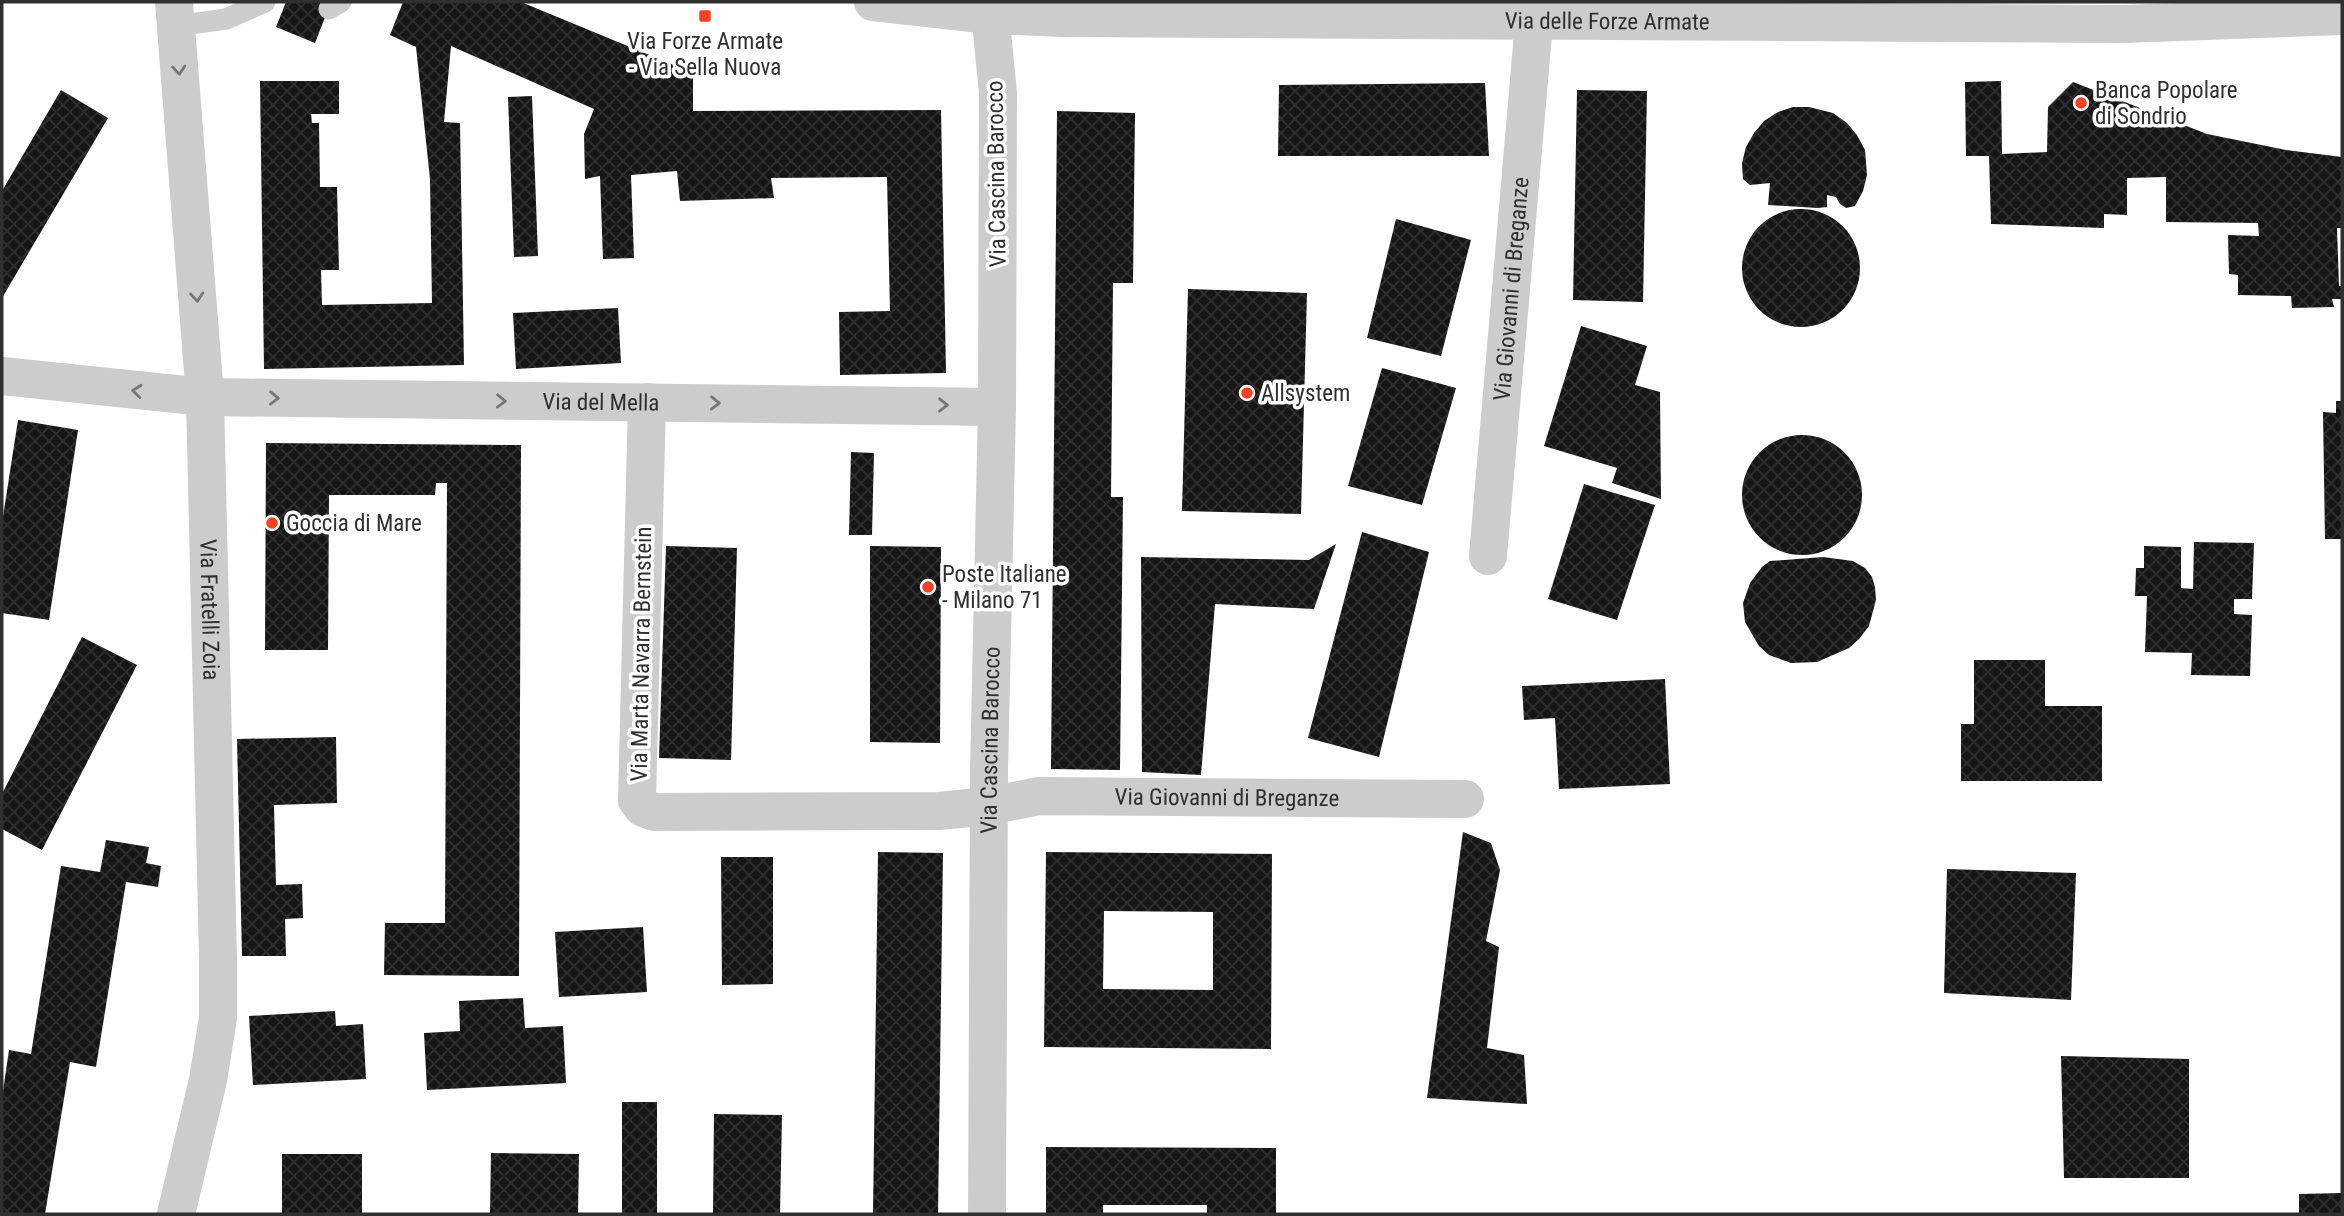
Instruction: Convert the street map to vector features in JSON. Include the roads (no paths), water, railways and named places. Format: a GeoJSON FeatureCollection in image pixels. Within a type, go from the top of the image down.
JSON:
{"type":"FeatureCollection","features":[{"type":"Feature","properties":{"kind":"street","name":"Via delle Forze Armate"},"geometry":{"type":"LineString","coordinates":[[874,2],[990,8],[1088,18],[2123,24],[2342,16]]}},
{"type":"Feature","properties":{"kind":"street","name":"Via Cascina Barocco"},"geometry":{"type":"LineString","coordinates":[[987,1214],[998,93],[990,8]]}},
{"type":"Feature","properties":{"kind":"street","name":"Via Fratelli Zoia"},"geometry":{"type":"LineString","coordinates":[[175,14],[205,397],[218,931],[218,1018],[208,1080],[176,1214]]}},
{"type":"Feature","properties":{"kind":"street","name":"Via Giovanni di Breganze"},"geometry":{"type":"LineString","coordinates":[[1488,556],[1534,22]]}},
{"type":"Feature","properties":{"kind":"street","name":"Via del Mella"},"geometry":{"type":"LineString","coordinates":[[2,376],[205,397],[997,407]]}},
{"type":"Feature","properties":{"kind":"street","name":"Via Marta Navarra Bernstein"},"geometry":{"type":"LineString","coordinates":[[647,402],[637,800],[643,808],[654,812],[939,811],[989,806]]}},
{"type":"Feature","properties":{"kind":"street","name":"Via Giovanni di Breganze"},"geometry":{"type":"LineString","coordinates":[[989,806],[1039,796],[1465,799]]}},
{"type":"Feature","properties":{"kind":"lane"},"geometry":{"type":"LineString","coordinates":[[175,14],[226,19],[265,2]]}},
{"type":"Feature","properties":{"kind":"place","name":"Via Forze Armate - Via Sella Nuova"},"geometry":{"type":"Point","coordinates":[705,16]}},
{"type":"Feature","properties":{"kind":"place","name":"Banca Popolare di Sondrio"},"geometry":{"type":"Point","coordinates":[2081,103]}},
{"type":"Feature","properties":{"kind":"place","name":"Allsystem"},"geometry":{"type":"Point","coordinates":[1247,393]}},
{"type":"Feature","properties":{"kind":"place","name":"Goccia di Mare"},"geometry":{"type":"Point","coordinates":[272,523]}},
{"type":"Feature","properties":{"kind":"place","name":"Poste Italiane - Milano 71"},"geometry":{"type":"Point","coordinates":[928,587]}}]}
